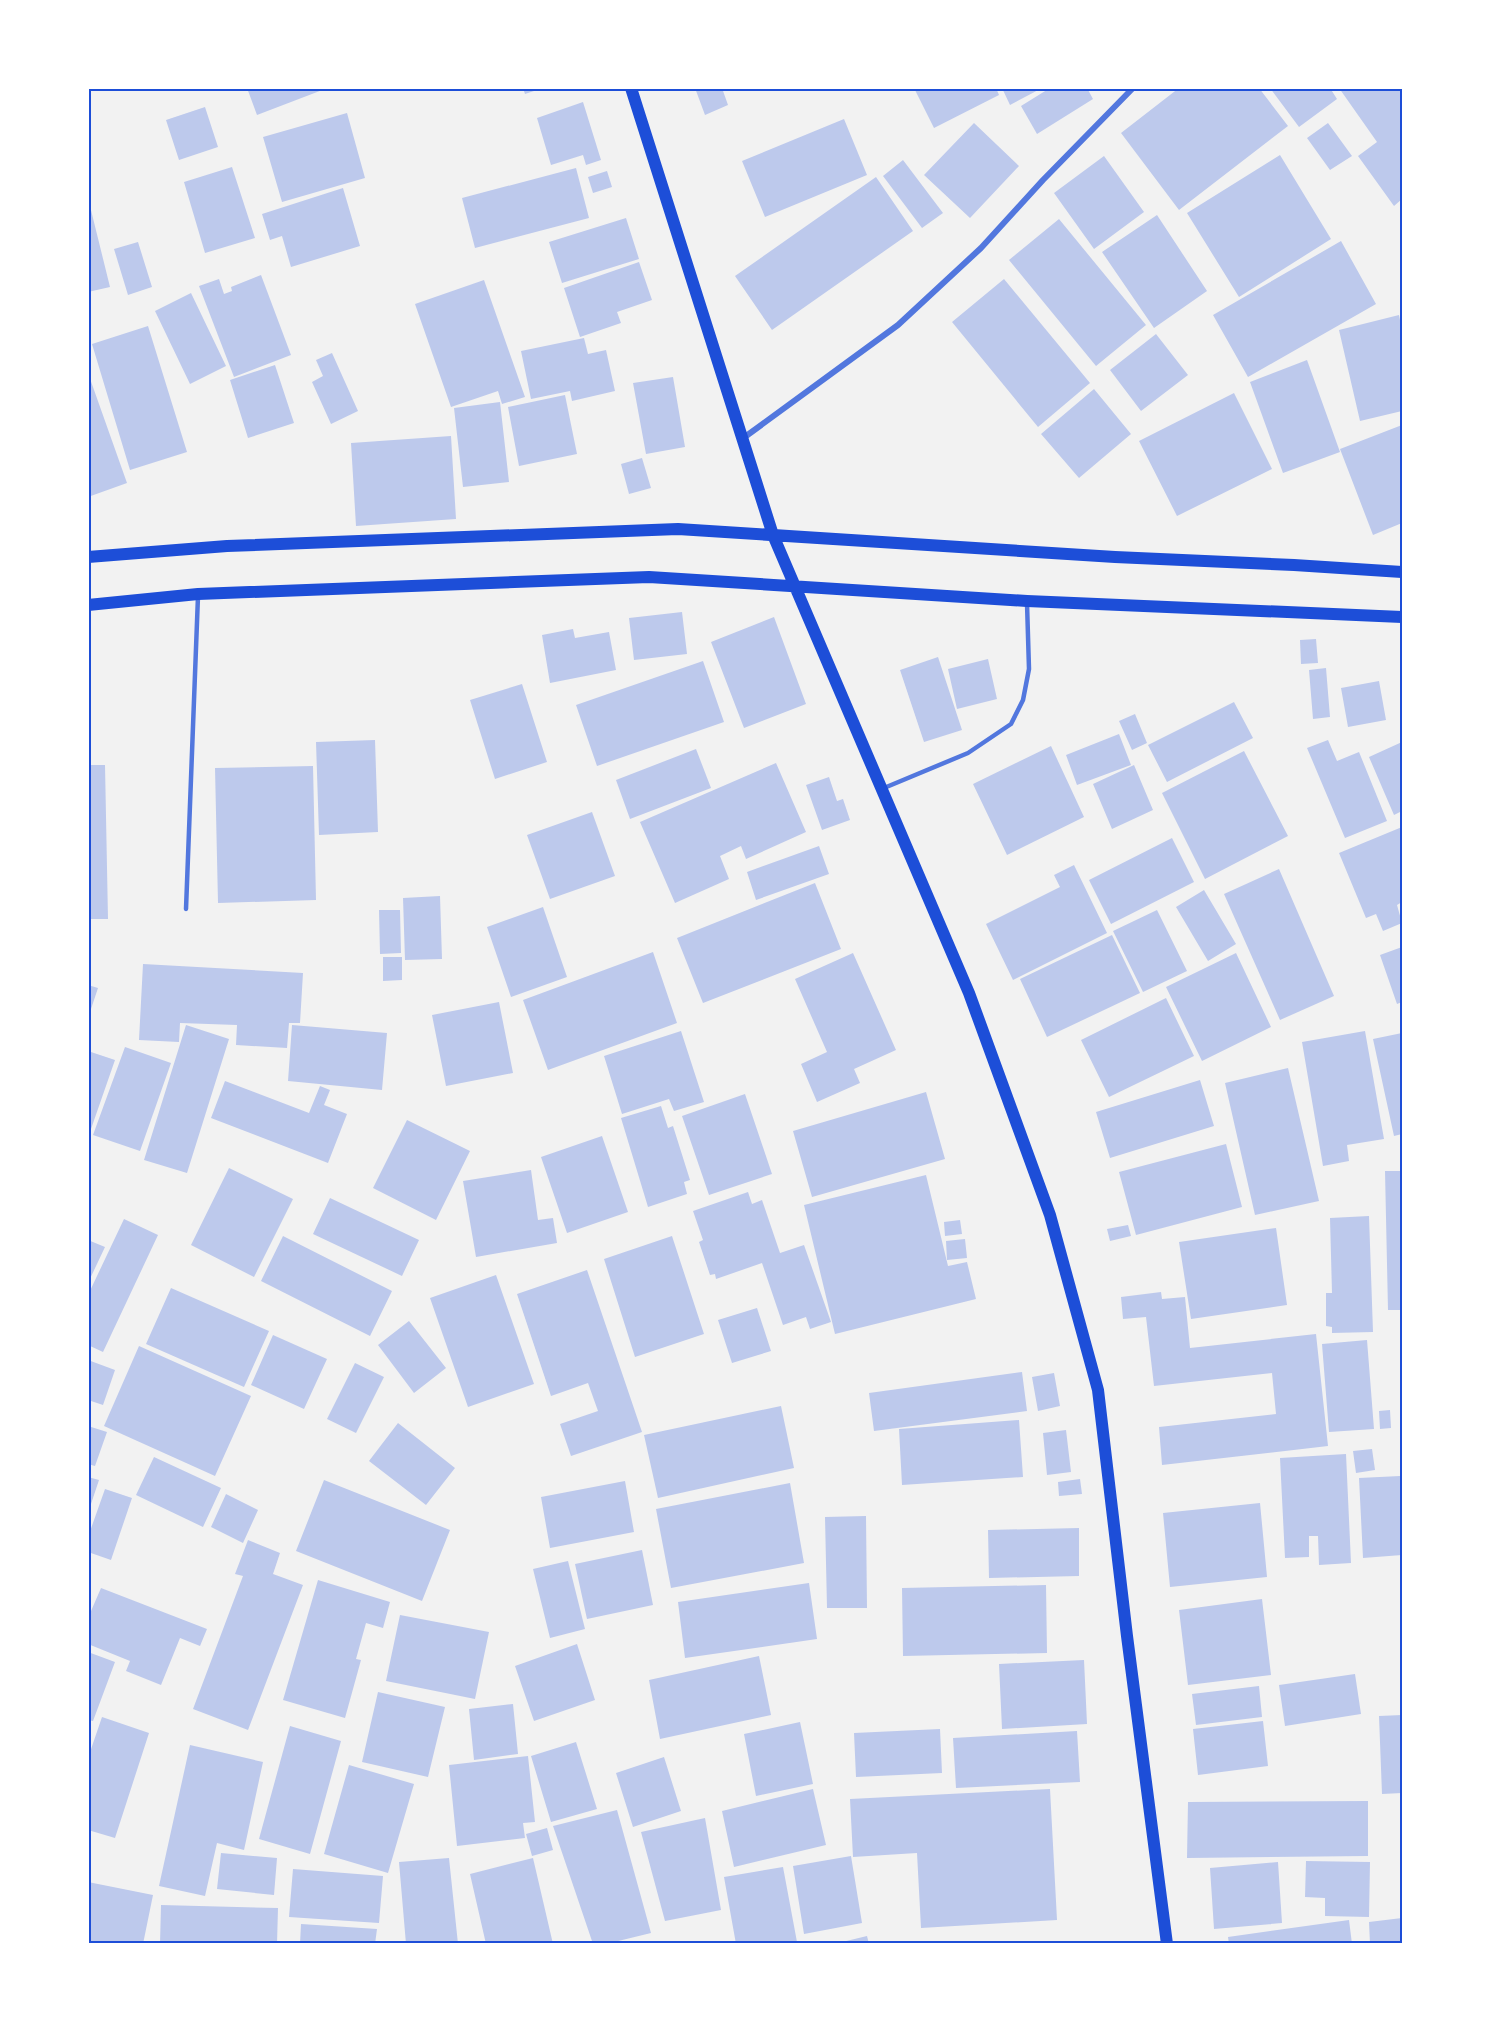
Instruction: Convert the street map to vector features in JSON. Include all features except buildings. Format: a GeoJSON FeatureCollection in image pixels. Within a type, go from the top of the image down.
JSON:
{"type":"FeatureCollection","features":[{"type":"Feature","properties":{"kind":"main road"},"geometry":{"type":"LineString","coordinates":[[631,88],[773,536],[969,993],[1050,1215],[1098,1390],[1167,1944]]}},
{"type":"Feature","properties":{"kind":"main road"},"geometry":{"type":"LineString","coordinates":[[88,557],[227,546],[678,529],[1402,573]]}},
{"type":"Feature","properties":{"kind":"main road"},"geometry":{"type":"LineString","coordinates":[[88,605],[198,594],[649,577],[1027,601],[1402,616]]}},
{"type":"Feature","properties":{"kind":"street"},"geometry":{"type":"LineString","coordinates":[[741,440],[898,325],[981,248],[1043,180],[1133,88]]}},
{"type":"Feature","properties":{"kind":"lane"},"geometry":{"type":"LineString","coordinates":[[186,909],[198,594]]}},
{"type":"Feature","properties":{"kind":"lane"},"geometry":{"type":"LineString","coordinates":[[881,789],[968,753],[1011,724],[1023,700],[1029,669],[1027,601]]}}]}
